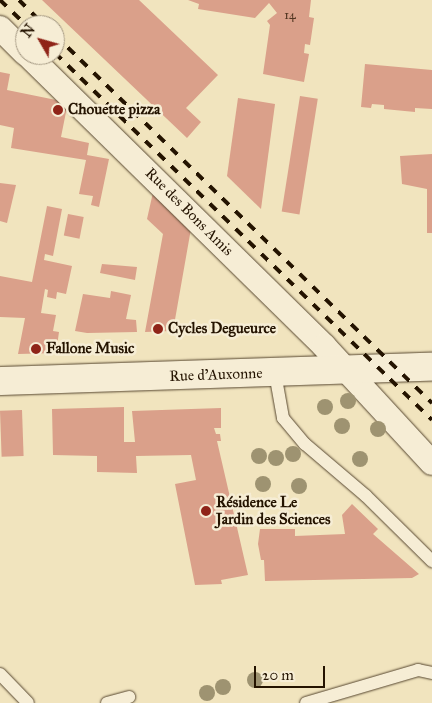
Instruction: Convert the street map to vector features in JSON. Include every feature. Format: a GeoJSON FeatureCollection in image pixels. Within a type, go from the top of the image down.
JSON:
{"type":"FeatureCollection","features":[{"type":"Feature","properties":{"kind":"main road","name":"Rue d'Auxonne"},"geometry":{"type":"LineString","coordinates":[[0,380],[432,367]]}},
{"type":"Feature","properties":{"kind":"street","name":"Rue des Bons Amis"},"geometry":{"type":"LineString","coordinates":[[0,28],[15,43]]}},
{"type":"Feature","properties":{"kind":"street","name":"Rue des Bons Amis"},"geometry":{"type":"LineString","coordinates":[[37,65],[181,203],[348,371],[432,463]]}},
{"type":"Feature","properties":{"kind":"lane"},"geometry":{"type":"LineString","coordinates":[[275,373],[283,418],[305,444],[366,496],[432,562]]}},
{"type":"Feature","properties":{"kind":"lane"},"geometry":{"type":"LineString","coordinates":[[306,703],[418,670],[432,673]]}},
{"type":"Feature","properties":{"kind":"lane"},"geometry":{"type":"LineString","coordinates":[[0,674],[28,703]]}},
{"type":"Feature","properties":{"kind":"lane"},"geometry":{"type":"LineString","coordinates":[[107,703],[129,697]]}},
{"type":"Feature","properties":{"kind":"building"},"geometry":{"type":"Polygon","coordinates":[[[42,0],[139,0],[218,75],[186,108],[201,122],[187,138],[65,22],[65,15],[58,15],[42,0]]]}},
{"type":"Feature","properties":{"kind":"building"},"geometry":{"type":"Polygon","coordinates":[[[188,0],[311,0],[309,17],[314,18],[310,45],[305,44],[304,53],[309,54],[304,82],[263,74],[270,25],[267,21],[277,13],[269,3],[255,18],[198,9],[199,4],[188,0]]]}},
{"type":"Feature","properties":{"kind":"building"},"geometry":{"type":"Polygon","coordinates":[[[365,64],[432,70],[432,109],[415,108],[415,112],[384,109],[384,105],[372,104],[371,108],[361,107],[365,64]]]}},
{"type":"Feature","properties":{"kind":"building"},"geometry":{"type":"Polygon","coordinates":[[[0,72],[10,74],[7,90],[61,101],[60,105],[67,107],[61,137],[89,143],[87,155],[109,159],[99,207],[91,205],[93,196],[79,194],[86,160],[11,148],[14,128],[0,125],[0,72]]]}},
{"type":"Feature","properties":{"kind":"building"},"geometry":{"type":"Polygon","coordinates":[[[300,96],[318,99],[299,214],[282,212],[300,96]]]}},
{"type":"Feature","properties":{"kind":"building"},"geometry":{"type":"Polygon","coordinates":[[[238,98],[275,104],[261,209],[227,176],[238,98]]]}},
{"type":"Feature","properties":{"kind":"building"},"geometry":{"type":"Polygon","coordinates":[[[432,154],[432,233],[427,233],[427,189],[402,184],[400,156],[432,154]]]}},
{"type":"Feature","properties":{"kind":"building"},"geometry":{"type":"Polygon","coordinates":[[[0,183],[16,185],[7,223],[0,221],[0,183]]]}},
{"type":"Feature","properties":{"kind":"building"},"geometry":{"type":"Polygon","coordinates":[[[154,188],[192,223],[173,331],[145,332],[163,234],[147,219],[154,188]]]}},
{"type":"Feature","properties":{"kind":"building"},"geometry":{"type":"Polygon","coordinates":[[[47,206],[62,209],[53,256],[45,254],[44,260],[72,266],[66,294],[57,292],[56,299],[47,297],[48,290],[45,289],[41,313],[56,315],[53,331],[59,332],[56,353],[18,354],[25,318],[0,317],[0,276],[32,282],[47,206]]]}},
{"type":"Feature","properties":{"kind":"building"},"geometry":{"type":"Polygon","coordinates":[[[68,214],[84,217],[80,239],[64,236],[68,214]]]}},
{"type":"Feature","properties":{"kind":"building"},"geometry":{"type":"Polygon","coordinates":[[[102,264],[137,267],[135,280],[100,273],[102,264]]]}},
{"type":"Feature","properties":{"kind":"building"},"geometry":{"type":"Polygon","coordinates":[[[111,291],[131,295],[126,319],[136,320],[137,332],[87,333],[75,331],[83,294],[110,298],[111,291]]]}},
{"type":"Feature","properties":{"kind":"building","name":"Résidence Le Jardin des Sciences"},"geometry":{"type":"Polygon","coordinates":[[[124,407],[124,442],[135,442],[132,411],[221,408],[221,428],[214,428],[216,434],[220,434],[221,441],[217,441],[248,575],[221,580],[222,584],[195,585],[175,484],[196,480],[191,455],[136,456],[137,473],[97,472],[97,456],[53,455],[52,409],[124,407]]]}},
{"type":"Feature","properties":{"kind":"building"},"geometry":{"type":"Polygon","coordinates":[[[22,410],[24,456],[2,457],[0,411],[22,410]]]}},
{"type":"Feature","properties":{"kind":"building"},"geometry":{"type":"Polygon","coordinates":[[[352,504],[378,529],[373,534],[419,574],[412,578],[265,581],[264,560],[261,560],[258,544],[260,529],[295,529],[295,536],[345,534],[342,515],[352,504]]]}},
{"type":"Feature","properties":{"kind":"railway"},"geometry":{"type":"LineString","coordinates":[[0,0],[16,15]]}},
{"type":"Feature","properties":{"kind":"railway"},"geometry":{"type":"LineString","coordinates":[[19,0],[34,15]]}},
{"type":"Feature","properties":{"kind":"railway"},"geometry":{"type":"LineString","coordinates":[[65,45],[432,403]]}},
{"type":"Feature","properties":{"kind":"railway"},"geometry":{"type":"LineString","coordinates":[[65,63],[432,420]]}},
{"type":"Feature","properties":{"kind":"place","name":"Chouette pizza"},"geometry":{"type":"Point","coordinates":[58,110]}},
{"type":"Feature","properties":{"kind":"place","name":"Cycles Degueurce"},"geometry":{"type":"Point","coordinates":[158,329]}},
{"type":"Feature","properties":{"kind":"place","name":"Fallone Music"},"geometry":{"type":"Point","coordinates":[36,349]}},
{"type":"Feature","properties":{"kind":"place","name":"Résidence Le Jardin des Sciences"},"geometry":{"type":"Point","coordinates":[206,511]}}]}
